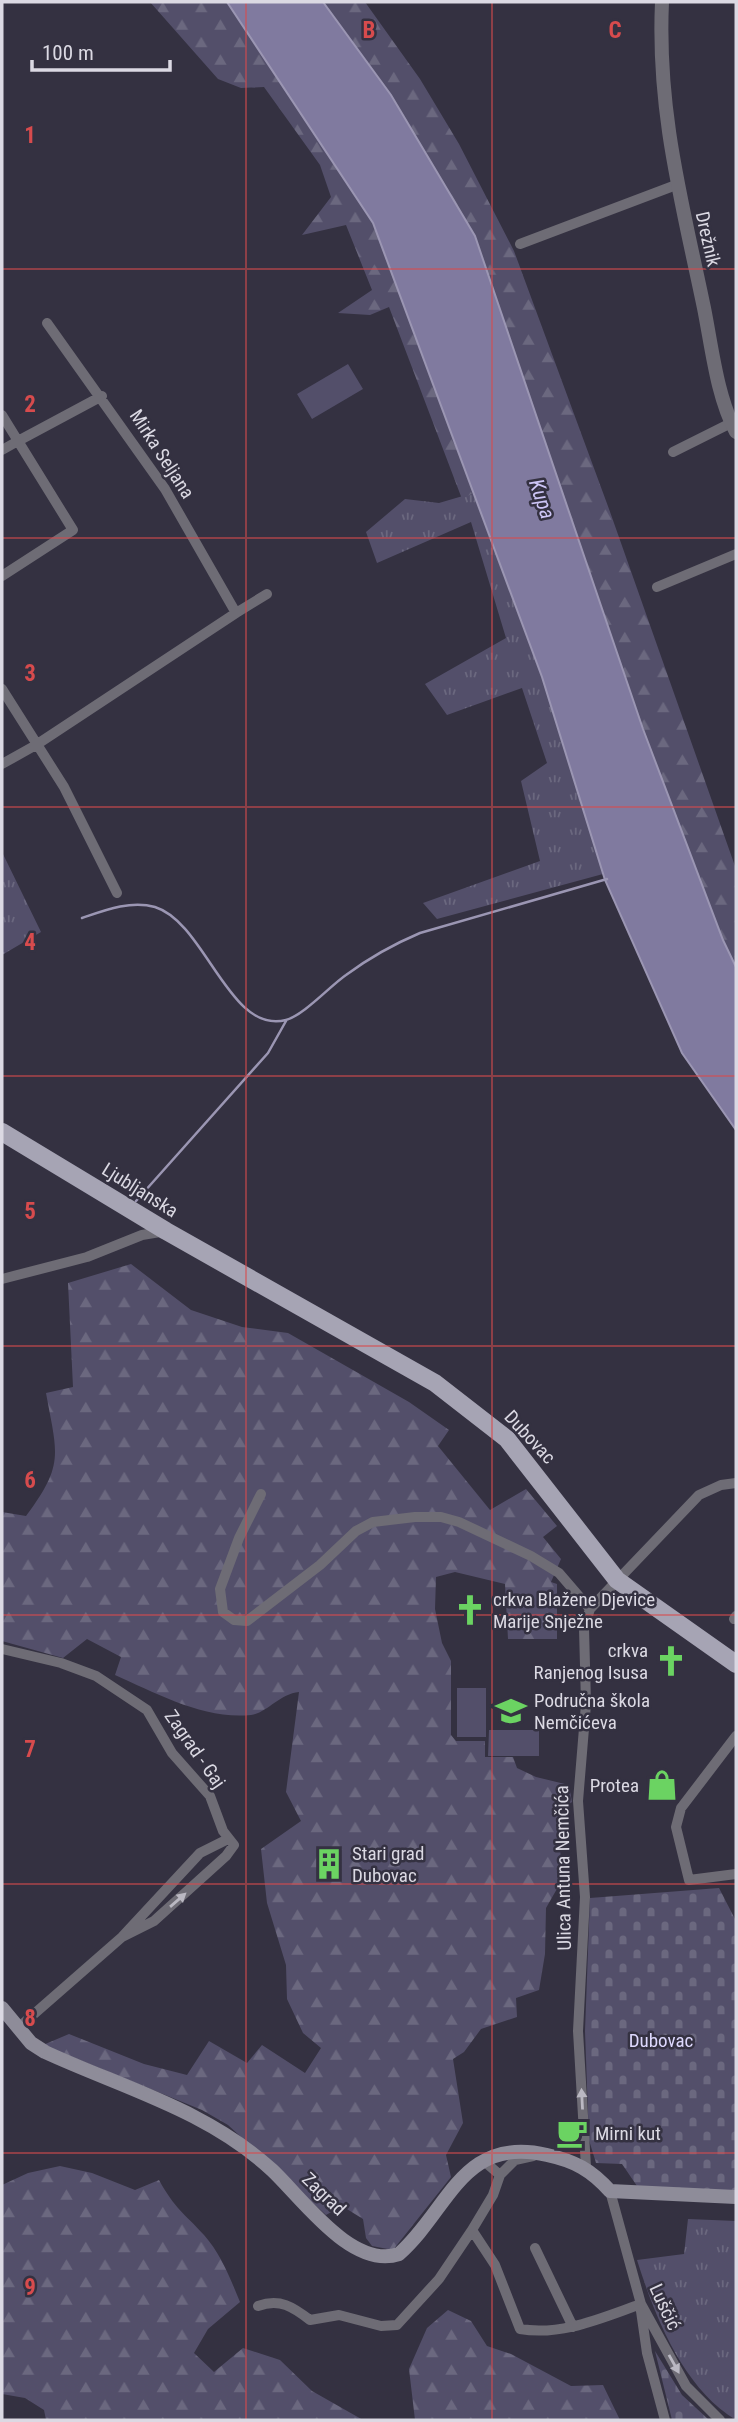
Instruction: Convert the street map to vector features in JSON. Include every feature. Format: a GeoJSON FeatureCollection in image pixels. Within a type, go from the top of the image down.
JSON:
{"type":"FeatureCollection","features":[{"type":"Feature","properties":{"kind":"main road","name":"Ljubljanska"},"geometry":{"type":"LineString","coordinates":[[2,1132],[166,1231],[257,1282]]}},
{"type":"Feature","properties":{"kind":"main road","name":"Dubovac"},"geometry":{"type":"LineString","coordinates":[[257,1282],[413,1368],[497,1430],[551,1492],[617,1580],[736,1664]]}},
{"type":"Feature","properties":{"kind":"main road","name":"Zagrad"},"geometry":{"type":"LineString","coordinates":[[2,2008],[18,2028],[45,2052],[214,2124],[265,2164],[346,2242],[376,2258],[399,2254],[408,2246],[447,2192],[500,2153],[516,2150],[544,2154],[586,2167],[610,2191]]}},
{"type":"Feature","properties":{"kind":"main road"},"geometry":{"type":"LineString","coordinates":[[610,2191],[736,2197]]}},
{"type":"Feature","properties":{"kind":"street","name":"Drežnik"},"geometry":{"type":"LineString","coordinates":[[662,2],[661,78],[676,185],[734,428],[673,453]]}},
{"type":"Feature","properties":{"kind":"street"},"geometry":{"type":"LineString","coordinates":[[520,244],[676,185]]}},
{"type":"Feature","properties":{"kind":"street","name":"Mirka Seljana"},"geometry":{"type":"LineString","coordinates":[[47,323],[102,396],[165,489],[236,612]]}},
{"type":"Feature","properties":{"kind":"street"},"geometry":{"type":"LineString","coordinates":[[2,450],[102,396]]}},
{"type":"Feature","properties":{"kind":"street"},"geometry":{"type":"LineString","coordinates":[[2,415],[73,530],[2,576]]}},
{"type":"Feature","properties":{"kind":"street"},"geometry":{"type":"LineString","coordinates":[[657,587],[736,554]]}},
{"type":"Feature","properties":{"kind":"street"},"geometry":{"type":"LineString","coordinates":[[2,764],[36,745],[267,594]]}},
{"type":"Feature","properties":{"kind":"street"},"geometry":{"type":"LineString","coordinates":[[2,689],[75,807],[117,893]]}},
{"type":"Feature","properties":{"kind":"street"},"geometry":{"type":"LineString","coordinates":[[2,1279],[87,1257],[142,1235],[166,1231]]}},
{"type":"Feature","properties":{"kind":"street"},"geometry":{"type":"LineString","coordinates":[[261,1494],[239,1538],[220,1589],[223,1612],[234,1620],[247,1621],[320,1565],[356,1531],[373,1522],[415,1517],[441,1517],[459,1522],[520,1550],[559,1573],[590,1609],[699,1496],[721,1485],[736,1483]]}},
{"type":"Feature","properties":{"kind":"street","name":"Ulica Antuna Nemčića"},"geometry":{"type":"LineString","coordinates":[[586,2167],[578,2031],[585,1897],[578,1801],[586,1704],[584,1628],[590,1609]]}},
{"type":"Feature","properties":{"kind":"street","name":"Zagrad - Gaj"},"geometry":{"type":"LineString","coordinates":[[2,1649],[61,1663],[96,1676],[147,1710],[172,1753],[210,1796],[231,1842]]}},
{"type":"Feature","properties":{"kind":"street"},"geometry":{"type":"LineString","coordinates":[[736,1736],[681,1808],[676,1827],[689,1880],[736,1874]]}},
{"type":"Feature","properties":{"kind":"street"},"geometry":{"type":"LineString","coordinates":[[122,1937],[154,1921],[226,1856],[231,1842]]}},
{"type":"Feature","properties":{"kind":"street"},"geometry":{"type":"LineString","coordinates":[[18,2028],[122,1937],[200,1853],[231,1842]]}},
{"type":"Feature","properties":{"kind":"street"},"geometry":{"type":"LineString","coordinates":[[258,2306],[270,2302],[289,2305],[310,2320],[339,2315],[381,2326],[397,2325],[439,2279],[493,2195],[500,2175],[515,2160],[544,2154]]}},
{"type":"Feature","properties":{"kind":"street"},"geometry":{"type":"LineString","coordinates":[[485,2162],[500,2175]]}},
{"type":"Feature","properties":{"kind":"street","name":"Luščić"},"geometry":{"type":"LineString","coordinates":[[610,2191],[641,2304],[686,2386],[720,2420]]}},
{"type":"Feature","properties":{"kind":"street"},"geometry":{"type":"LineString","coordinates":[[472,2230],[495,2265],[520,2329],[535,2332],[573,2327],[641,2304],[647,2353],[665,2420]]}},
{"type":"Feature","properties":{"kind":"street"},"geometry":{"type":"LineString","coordinates":[[536,2248],[573,2327]]}},
{"type":"Feature","properties":{"kind":"green space"},"geometry":{"type":"Polygon","coordinates":[[[150,2],[227,2],[373,223],[473,493],[462,499],[389,307],[370,315],[338,313],[372,290],[346,225],[302,235],[331,197],[320,165],[264,87],[241,88],[218,79],[150,2]]]}},
{"type":"Feature","properties":{"kind":"green space"},"geometry":{"type":"Polygon","coordinates":[[[323,2],[365,2],[420,79],[459,144],[514,251],[609,509],[736,869],[736,967],[723,940],[643,729],[475,236],[391,95],[323,2]]]}},
{"type":"Feature","properties":{"kind":"green space"},"geometry":{"type":"Polygon","coordinates":[[[348,364],[363,389],[312,419],[297,394],[348,364]]]}},
{"type":"Feature","properties":{"kind":"green space"},"geometry":{"type":"Polygon","coordinates":[[[473,493],[546,689],[603,874],[437,919],[423,903],[540,861],[521,781],[547,763],[522,688],[447,715],[425,684],[506,638],[471,522],[377,563],[366,532],[405,499],[439,503],[473,493]]]}},
{"type":"Feature","properties":{"kind":"green space"},"geometry":{"type":"Polygon","coordinates":[[[2,852],[41,932],[2,955],[2,852]]]}},
{"type":"Feature","properties":{"kind":"green space"},"geometry":{"type":"Polygon","coordinates":[[[131,1264],[191,1310],[242,1327],[288,1333],[409,1402],[449,1430],[438,1446],[490,1510],[526,1489],[557,1526],[543,1537],[561,1559],[551,1582],[557,1584],[557,1639],[508,1639],[505,1584],[455,1572],[436,1577],[435,1609],[442,1643],[451,1661],[451,1735],[456,1741],[485,1741],[485,1757],[513,1757],[517,1768],[536,1777],[569,1785],[572,1802],[558,1812],[562,1880],[546,1908],[545,1954],[539,1990],[516,1998],[517,2017],[481,2029],[464,2052],[453,2059],[463,2123],[446,2155],[451,2177],[393,2250],[372,2246],[366,2238],[363,2219],[342,2206],[326,2215],[228,2125],[202,2110],[43,2045],[69,2034],[144,2064],[187,2075],[209,2041],[247,2063],[262,2045],[305,2073],[321,2048],[303,2033],[287,1999],[286,1965],[267,1903],[261,1849],[301,1821],[286,1792],[299,1692],[285,1696],[257,1714],[216,1713],[181,1704],[115,1675],[121,1657],[87,1639],[63,1658],[2,1641],[2,1512],[26,1516],[39,1498],[55,1458],[46,1393],[73,1387],[68,1283],[131,1264]]]}},
{"type":"Feature","properties":{"kind":"green space"},"geometry":{"type":"Polygon","coordinates":[[[457,1688],[486,1688],[486,1737],[457,1737],[457,1688]]]}},
{"type":"Feature","properties":{"kind":"green space"},"geometry":{"type":"Polygon","coordinates":[[[489,1730],[539,1730],[539,1756],[488,1756],[489,1730]]]}},
{"type":"Feature","properties":{"kind":"green space","name":"Dubovac"},"geometry":{"type":"Polygon","coordinates":[[[719,1888],[736,1921],[736,2191],[637,2186],[622,2164],[596,2163],[589,2140],[585,2031],[590,1898],[719,1888]]]}},
{"type":"Feature","properties":{"kind":"green space"},"geometry":{"type":"Polygon","coordinates":[[[60,2166],[92,2173],[135,2190],[159,2180],[175,2204],[210,2242],[225,2267],[240,2302],[208,2329],[194,2353],[214,2372],[243,2348],[280,2360],[312,2391],[363,2420],[46,2420],[44,2410],[25,2398],[2,2394],[2,2185],[28,2173],[60,2166]]]}},
{"type":"Feature","properties":{"kind":"green space"},"geometry":{"type":"Polygon","coordinates":[[[688,2219],[736,2221],[736,2420],[701,2390],[673,2349],[637,2260],[684,2254],[688,2219]]]}},
{"type":"Feature","properties":{"kind":"green space"},"geometry":{"type":"Polygon","coordinates":[[[448,2310],[471,2321],[487,2346],[511,2354],[571,2386],[603,2385],[620,2420],[415,2420],[409,2369],[427,2328],[448,2310]]]}},
{"type":"Feature","properties":{"kind":"green space"},"geometry":{"type":"Polygon","coordinates":[[[655,2351],[682,2395],[709,2420],[672,2420],[655,2351]]]}},
{"type":"Feature","properties":{"kind":"water","name":"Kupa"},"geometry":{"type":"Polygon","coordinates":[[[227,2],[323,2],[391,95],[475,236],[643,729],[723,940],[736,967],[736,1130],[682,1053],[605,880],[542,677],[373,223],[227,2]]]}},
{"type":"Feature","properties":{"kind":"waterway"},"geometry":{"type":"LineString","coordinates":[[82,918],[127,905],[155,907],[173,917],[189,934],[233,995],[249,1011],[266,1020],[286,1020],[301,1012],[364,963],[420,933],[607,879]]}},
{"type":"Feature","properties":{"kind":"waterway"},"geometry":{"type":"LineString","coordinates":[[136,1201],[268,1053],[286,1021]]}},
{"type":"Feature","properties":{"kind":"place","name":"crkva Blažene Djevice Marije Snježne"},"geometry":{"type":"Point","coordinates":[470,1610]}},
{"type":"Feature","properties":{"kind":"place","name":"crkva Ranjenog Isusa"},"geometry":{"type":"Point","coordinates":[671,1661]}},
{"type":"Feature","properties":{"kind":"place","name":"Područna škola Nemčićeva"},"geometry":{"type":"Point","coordinates":[511,1711]}},
{"type":"Feature","properties":{"kind":"place","name":"Protea"},"geometry":{"type":"Point","coordinates":[662,1785]}},
{"type":"Feature","properties":{"kind":"place","name":"Stari grad Dubovac"},"geometry":{"type":"Point","coordinates":[329,1864]}},
{"type":"Feature","properties":{"kind":"place","name":"Mirni kut"},"geometry":{"type":"Point","coordinates":[572,2133]}}]}
